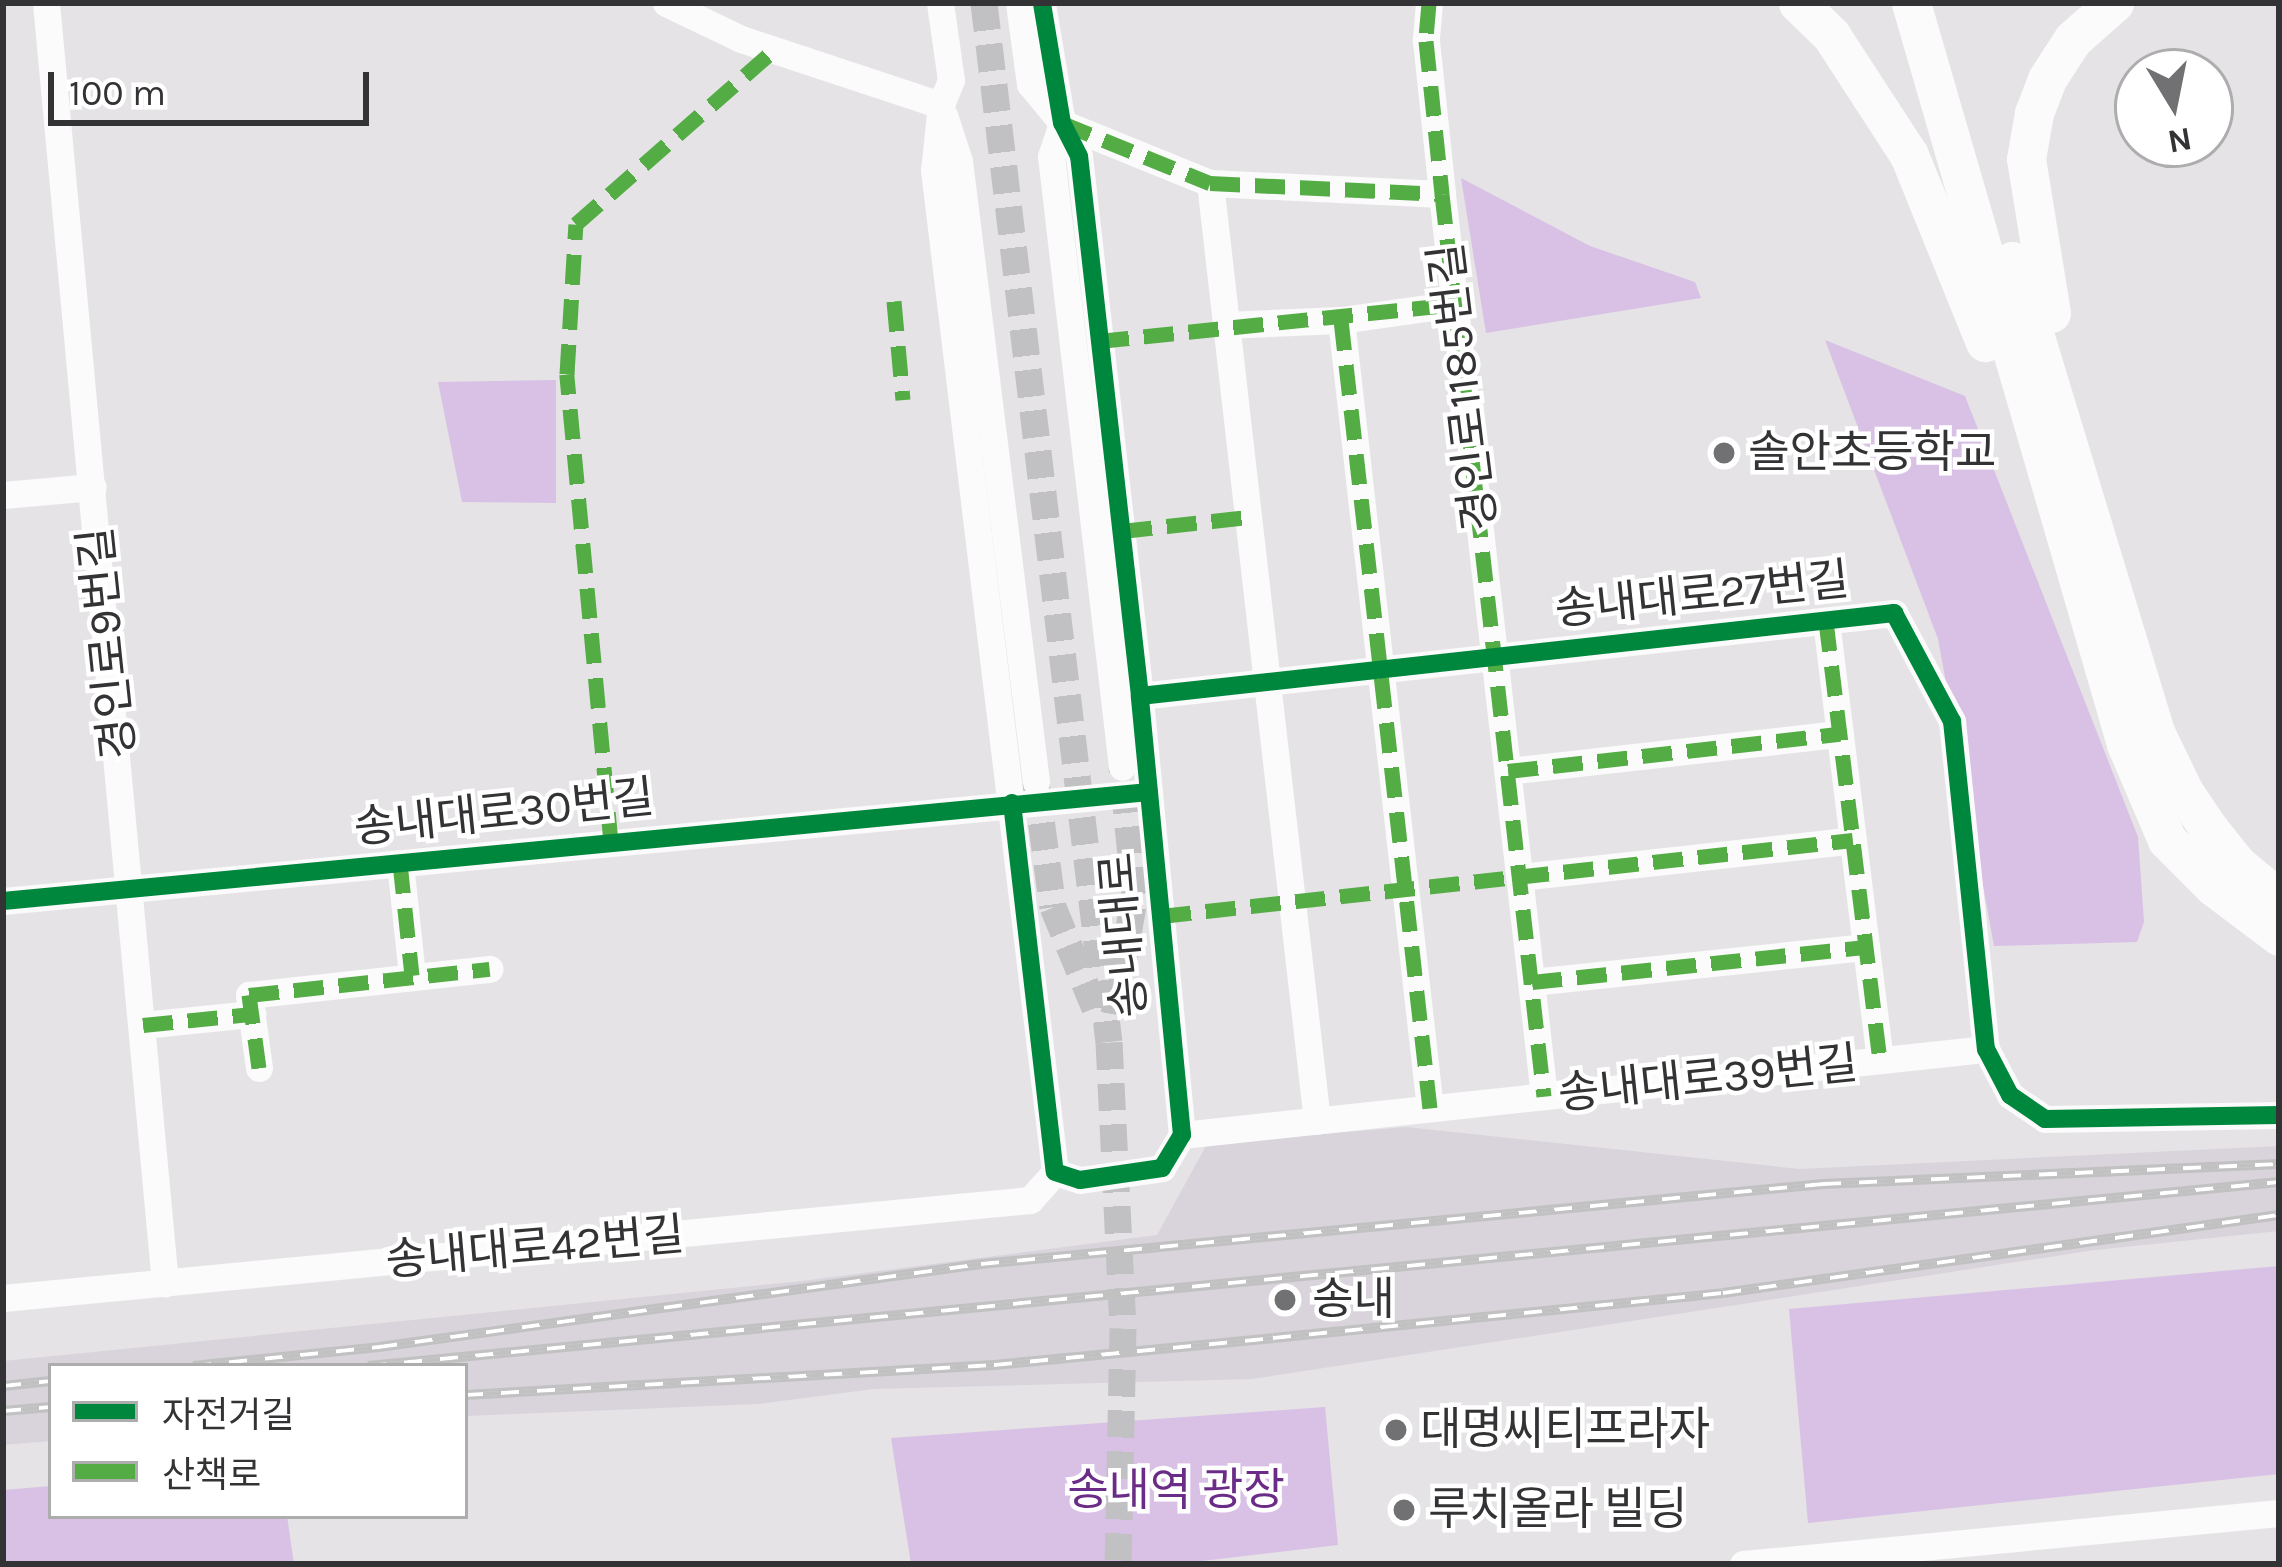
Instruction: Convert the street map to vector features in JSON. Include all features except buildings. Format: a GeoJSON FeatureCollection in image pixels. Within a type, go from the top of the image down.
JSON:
{"type":"FeatureCollection","features":[{"type":"Feature","properties":{"kind":"highway"},"geometry":{"type":"LineString","coordinates":[[1798,3],[1831,35],[1909,154],[2056,518]]}},
{"type":"Feature","properties":{"kind":"highway"},"geometry":{"type":"LineString","coordinates":[[1911,3],[1953,105],[2096,530],[2156,734],[2184,792],[2237,863],[2279,898]]}},
{"type":"Feature","properties":{"kind":"highway"},"geometry":{"type":"LineString","coordinates":[[1932,3],[2056,518],[2126,744],[2167,840],[2214,887],[2279,935]]}},
{"type":"Feature","properties":{"kind":"highway"},"geometry":{"type":"LineString","coordinates":[[2096,530],[2038,250],[2026,159],[2047,79],[2073,39],[2114,3]]}},
{"type":"Feature","properties":{"kind":"street","name":"경인로9번길"},"geometry":{"type":"LineString","coordinates":[[46,3],[165,1283]]}},
{"type":"Feature","properties":{"kind":"street"},"geometry":{"type":"LineString","coordinates":[[666,3],[741,39],[941,105],[951,80],[940,3]]}},
{"type":"Feature","properties":{"kind":"street","name":"송내대로"},"geometry":{"type":"LineString","coordinates":[[926,3],[941,105],[959,161],[1036,782]]}},
{"type":"Feature","properties":{"kind":"street"},"geometry":{"type":"LineString","coordinates":[[1019,3],[1030,84],[1062,123],[1210,183],[1442,194]]}},
{"type":"Feature","properties":{"kind":"street","name":"송내대로"},"geometry":{"type":"LineString","coordinates":[[1042,3],[1062,123],[1079,156],[1140,696],[1181,1135]]}},
{"type":"Feature","properties":{"kind":"street","name":"경인로1185번길"},"geometry":{"type":"LineString","coordinates":[[1430,3],[1426,40],[1442,194],[1544,1096]]}},
{"type":"Feature","properties":{"kind":"street","name":"송내대로"},"geometry":{"type":"LineString","coordinates":[[941,105],[934,170],[1055,1172]]}},
{"type":"Feature","properties":{"kind":"street","name":"송내대로"},"geometry":{"type":"LineString","coordinates":[[1062,123],[1051,157],[1121,767]]}},
{"type":"Feature","properties":{"kind":"street"},"geometry":{"type":"LineString","coordinates":[[1210,183],[1317,1121]]}},
{"type":"Feature","properties":{"kind":"street"},"geometry":{"type":"LineString","coordinates":[[1226,325],[1341,320],[1455,304]]}},
{"type":"Feature","properties":{"kind":"street"},"geometry":{"type":"LineString","coordinates":[[1341,320],[1430,1108]]}},
{"type":"Feature","properties":{"kind":"street"},"geometry":{"type":"LineString","coordinates":[[3,495],[93,487]]}},
{"type":"Feature","properties":{"kind":"street","name":"송내대로27번길"},"geometry":{"type":"LineString","coordinates":[[1140,696],[1894,613],[1952,721],[1986,1049]]}},
{"type":"Feature","properties":{"kind":"street"},"geometry":{"type":"LineString","coordinates":[[1826,621],[1880,1060]]}},
{"type":"Feature","properties":{"kind":"street"},"geometry":{"type":"LineString","coordinates":[[1508,771],[1840,734]]}},
{"type":"Feature","properties":{"kind":"street","name":"송내대로30번길"},"geometry":{"type":"LineString","coordinates":[[3,901],[1149,791]]}},
{"type":"Feature","properties":{"kind":"street"},"geometry":{"type":"LineString","coordinates":[[1520,877],[1853,840]]}},
{"type":"Feature","properties":{"kind":"street"},"geometry":{"type":"LineString","coordinates":[[400,862],[412,975]]}},
{"type":"Feature","properties":{"kind":"street"},"geometry":{"type":"LineString","coordinates":[[1532,982],[1866,947]]}},
{"type":"Feature","properties":{"kind":"street"},"geometry":{"type":"LineString","coordinates":[[259,1068],[249,994],[490,969]]}},
{"type":"Feature","properties":{"kind":"street"},"geometry":{"type":"LineString","coordinates":[[143,1025],[252,1014]]}},
{"type":"Feature","properties":{"kind":"street"},"geometry":{"type":"LineString","coordinates":[[1986,1049],[2010,1095],[2045,1119],[2279,1115]]}},
{"type":"Feature","properties":{"kind":"street","name":"송내대로39번길"},"geometry":{"type":"LineString","coordinates":[[1181,1135],[1986,1049]]}},
{"type":"Feature","properties":{"kind":"street"},"geometry":{"type":"LineString","coordinates":[[1055,1172],[1080,1180],[1162,1168],[1181,1135]]}},
{"type":"Feature","properties":{"kind":"street","name":"송내대로42번길"},"geometry":{"type":"LineString","coordinates":[[3,1298],[1030,1200],[1055,1172]]}},
{"type":"Feature","properties":{"kind":"street"},"geometry":{"type":"LineString","coordinates":[[1743,1564],[2279,1514]]}},
{"type":"Feature","properties":{"kind":"shaded area"},"geometry":{"type":"Polygon","coordinates":[[[1406,1127],[1800,1169],[2279,1146],[2279,1231],[2095,1250],[1252,1379],[874,1389],[759,1404],[468,1416],[468,1363],[48,1363],[48,1441],[3,1445],[3,1361],[802,1281],[1157,1235],[1207,1144],[1406,1127]]]}},
{"type":"Feature","properties":{"kind":"green space"},"geometry":{"type":"Polygon","coordinates":[[[1461,178],[1590,246],[1695,282],[1701,298],[1486,333],[1461,178]]]}},
{"type":"Feature","properties":{"kind":"green space"},"geometry":{"type":"Polygon","coordinates":[[[1825,340],[1965,396],[2138,837],[2144,922],[2137,942],[1994,946],[1938,639],[1825,340]]]}},
{"type":"Feature","properties":{"kind":"green space"},"geometry":{"type":"Polygon","coordinates":[[[556,380],[556,503],[462,502],[438,382],[556,380]]]}},
{"type":"Feature","properties":{"kind":"green space"},"geometry":{"type":"Polygon","coordinates":[[[2279,1266],[2279,1474],[1808,1523],[1789,1309],[2279,1266]]]}},
{"type":"Feature","properties":{"kind":"green space","name":"송내역 광장"},"geometry":{"type":"Polygon","coordinates":[[[1325,1407],[1338,1545],[1177,1564],[911,1564],[891,1438],[1325,1407]]]}},
{"type":"Feature","properties":{"kind":"green space"},"geometry":{"type":"Polygon","coordinates":[[[48,1486],[48,1519],[287,1519],[294,1564],[3,1564],[3,1490],[48,1486]]]}},
{"type":"Feature","properties":{"kind":"tunnel"},"geometry":{"type":"LineString","coordinates":[[984,3],[1109,1042],[1123,1328],[1118,1564]]}},
{"type":"Feature","properties":{"kind":"tunnel"},"geometry":{"type":"LineString","coordinates":[[1114,1014],[1135,894],[1122,767]]}},
{"type":"Feature","properties":{"kind":"tunnel"},"geometry":{"type":"LineString","coordinates":[[1036,782],[1053,907],[1095,1008]]}},
{"type":"Feature","properties":{"kind":"railway"},"geometry":{"type":"LineString","coordinates":[[222,1363],[379,1347],[981,1264],[1823,1184],[2279,1164]]}},
{"type":"Feature","properties":{"kind":"railway"},"geometry":{"type":"LineString","coordinates":[[399,1363],[2279,1182]]}},
{"type":"Feature","properties":{"kind":"railway"},"geometry":{"type":"LineString","coordinates":[[468,1395],[994,1365],[1273,1338],[1723,1293],[2279,1215]]}},
{"type":"Feature","properties":{"kind":"railway"},"geometry":{"type":"LineString","coordinates":[[3,1386],[48,1381]]}},
{"type":"Feature","properties":{"kind":"railway"},"geometry":{"type":"LineString","coordinates":[[3,1411],[48,1407]]}},
{"type":"Feature","properties":{"kind":"marked path"},"geometry":{"type":"LineString","coordinates":[[1429,3],[1426,41],[1442,194],[1544,1096]]}},
{"type":"Feature","properties":{"kind":"marked path"},"geometry":{"type":"LineString","coordinates":[[611,842],[567,374],[576,224],[774,50]]}},
{"type":"Feature","properties":{"kind":"marked path"},"geometry":{"type":"LineString","coordinates":[[1062,123],[1210,183],[1442,194]]}},
{"type":"Feature","properties":{"kind":"marked path"},"geometry":{"type":"LineString","coordinates":[[894,301],[903,400]]}},
{"type":"Feature","properties":{"kind":"marked path"},"geometry":{"type":"LineString","coordinates":[[1099,341],[1455,304]]}},
{"type":"Feature","properties":{"kind":"marked path"},"geometry":{"type":"LineString","coordinates":[[1341,320],[1430,1108]]}},
{"type":"Feature","properties":{"kind":"marked path"},"geometry":{"type":"LineString","coordinates":[[1122,531],[1248,517]]}},
{"type":"Feature","properties":{"kind":"marked path"},"geometry":{"type":"LineString","coordinates":[[1826,621],[1880,1060]]}},
{"type":"Feature","properties":{"kind":"marked path"},"geometry":{"type":"LineString","coordinates":[[1508,771],[1840,734]]}},
{"type":"Feature","properties":{"kind":"marked path"},"geometry":{"type":"LineString","coordinates":[[1161,916],[1853,840]]}},
{"type":"Feature","properties":{"kind":"marked path"},"geometry":{"type":"LineString","coordinates":[[400,863],[412,975]]}},
{"type":"Feature","properties":{"kind":"marked path"},"geometry":{"type":"LineString","coordinates":[[1532,982],[1866,947]]}},
{"type":"Feature","properties":{"kind":"marked path"},"geometry":{"type":"LineString","coordinates":[[259,1068],[249,995],[490,969]]}},
{"type":"Feature","properties":{"kind":"marked path"},"geometry":{"type":"LineString","coordinates":[[143,1025],[252,1014]]}},
{"type":"Feature","properties":{"kind":"cycle path"},"geometry":{"type":"LineString","coordinates":[[1012,803],[1055,1172],[1080,1180],[1162,1168],[1182,1135],[1140,696],[1079,156],[1062,123],[1042,3]]}},
{"type":"Feature","properties":{"kind":"cycle path"},"geometry":{"type":"LineString","coordinates":[[1140,696],[1894,613],[1952,721],[1986,1049],[2010,1095],[2045,1119],[2279,1115]]}},
{"type":"Feature","properties":{"kind":"cycle path"},"geometry":{"type":"LineString","coordinates":[[3,901],[1149,792]]}},
{"type":"Feature","properties":{"kind":"place","name":"솔안초등학교"},"geometry":{"type":"Point","coordinates":[1724,453]}},
{"type":"Feature","properties":{"kind":"place","name":"송내"},"geometry":{"type":"Point","coordinates":[1285,1300]}},
{"type":"Feature","properties":{"kind":"place","name":"대명씨티프라자"},"geometry":{"type":"Point","coordinates":[1396,1430]}},
{"type":"Feature","properties":{"kind":"place","name":"루치올라 빌딩"},"geometry":{"type":"Point","coordinates":[1404,1510]}}]}
